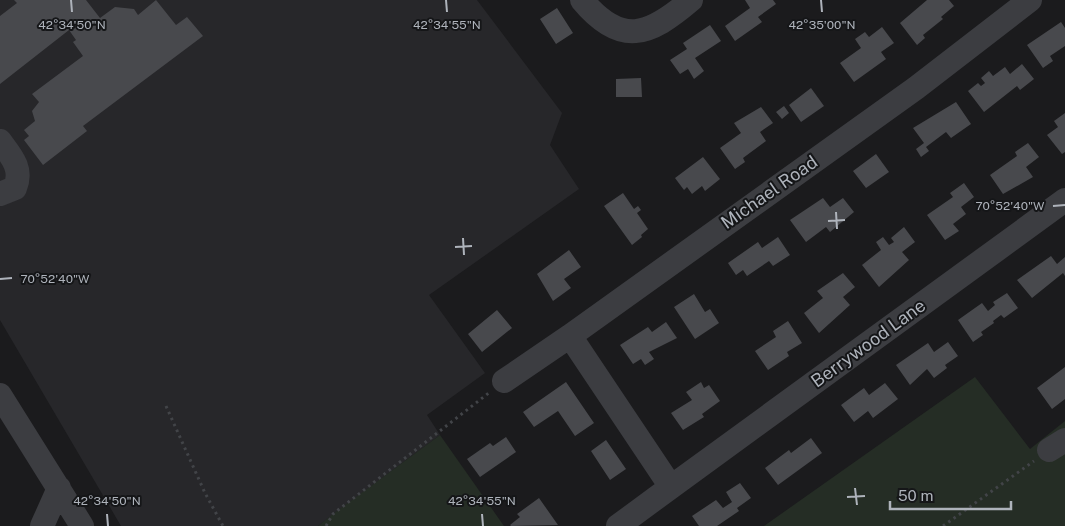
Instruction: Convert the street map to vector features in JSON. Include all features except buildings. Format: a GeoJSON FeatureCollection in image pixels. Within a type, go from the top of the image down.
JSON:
{"type":"FeatureCollection","features":[{"type":"Feature","properties":{"kind":"street"},"geometry":{"type":"LineString","coordinates":[[582,0],[594,14],[618,31],[650,29],[667,21],[691,0]]}},
{"type":"Feature","properties":{"kind":"street","name":"Michael Road"},"geometry":{"type":"LineString","coordinates":[[504,381],[570,336],[916,88],[1030,0]]}},
{"type":"Feature","properties":{"kind":"street"},"geometry":{"type":"LineString","coordinates":[[0,141],[17,164],[19,178],[14,188],[0,194]]}},
{"type":"Feature","properties":{"kind":"street","name":"Berrywood Lane"},"geometry":{"type":"LineString","coordinates":[[618,526],[1065,200]]}},
{"type":"Feature","properties":{"kind":"street"},"geometry":{"type":"LineString","coordinates":[[570,336],[671,487]]}},
{"type":"Feature","properties":{"kind":"street"},"geometry":{"type":"LineString","coordinates":[[0,395],[82,526]]}},
{"type":"Feature","properties":{"kind":"street"},"geometry":{"type":"LineString","coordinates":[[42,526],[59,488]]}},
{"type":"Feature","properties":{"kind":"path"},"geometry":{"type":"LineString","coordinates":[[326,526],[333,514],[504,381]]}},
{"type":"Feature","properties":{"kind":"path"},"geometry":{"type":"LineString","coordinates":[[166,406],[204,493],[223,526]]}},
{"type":"Feature","properties":{"kind":"path"},"geometry":{"type":"LineString","coordinates":[[943,526],[1057,445]]}},
{"type":"Feature","properties":{"kind":"shaded area"},"geometry":{"type":"Polygon","coordinates":[[[0,0],[477,0],[562,113],[550,145],[579,189],[429,295],[485,373],[427,415],[440,435],[318,526],[121,526],[0,320],[0,0]]]}},
{"type":"Feature","properties":{"kind":"shaded area"},"geometry":{"type":"Polygon","coordinates":[[[975,377],[1030,449],[1065,421],[1065,526],[764,526],[975,377]]]}},
{"type":"Feature","properties":{"kind":"shaded area"},"geometry":{"type":"Polygon","coordinates":[[[440,435],[504,526],[318,526],[333,514],[440,435]]]}}]}
